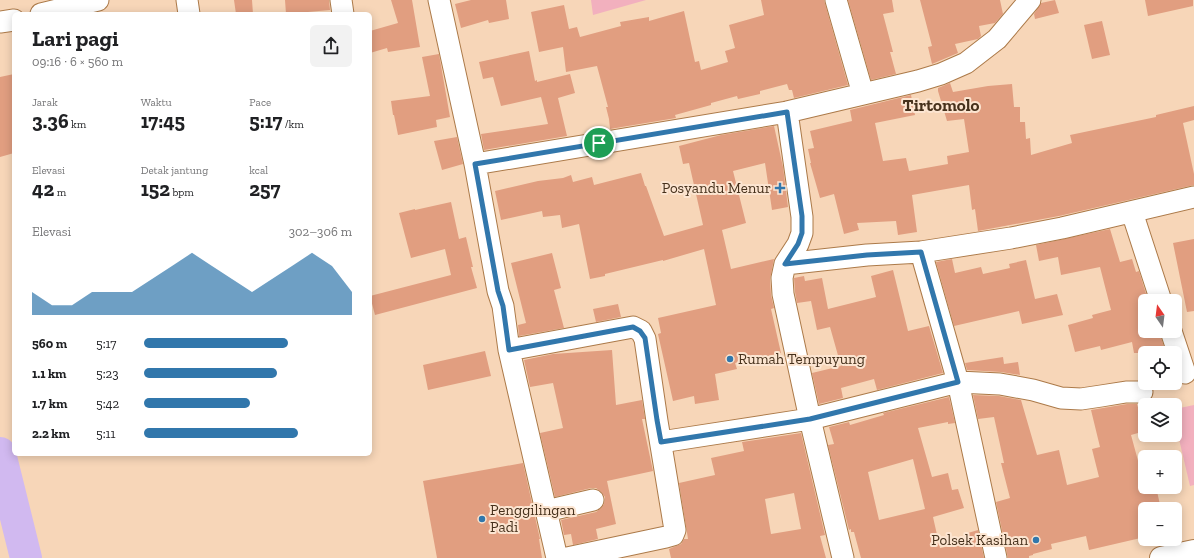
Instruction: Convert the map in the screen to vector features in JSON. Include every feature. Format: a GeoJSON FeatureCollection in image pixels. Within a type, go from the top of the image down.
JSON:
{"type":"FeatureCollection","features":[{"type":"Feature","properties":{"kind":"main road"},"geometry":{"type":"LineString","coordinates":[[1161,558],[1194,551]]}},
{"type":"Feature","properties":{"kind":"street"},"geometry":{"type":"LineString","coordinates":[[49,12],[98,0]]}},
{"type":"Feature","properties":{"kind":"street"},"geometry":{"type":"LineString","coordinates":[[187,0],[189,12]]}},
{"type":"Feature","properties":{"kind":"street"},"geometry":{"type":"LineString","coordinates":[[341,0],[343,12]]}},
{"type":"Feature","properties":{"kind":"street"},"geometry":{"type":"LineString","coordinates":[[439,0],[475,164],[498,291],[503,306],[509,350],[557,558]]}},
{"type":"Feature","properties":{"kind":"street"},"geometry":{"type":"LineString","coordinates":[[836,0],[864,94]]}},
{"type":"Feature","properties":{"kind":"street"},"geometry":{"type":"LineString","coordinates":[[475,164],[787,112],[918,81],[941,74],[966,63],[997,38],[1030,0]]}},
{"type":"Feature","properties":{"kind":"street"},"geometry":{"type":"LineString","coordinates":[[0,22],[12,20]]}},
{"type":"Feature","properties":{"kind":"street"},"geometry":{"type":"LineString","coordinates":[[787,112],[802,216],[802,233],[798,244],[785,264],[782,278],[783,294],[810,419],[843,558]]}},
{"type":"Feature","properties":{"kind":"street"},"geometry":{"type":"LineString","coordinates":[[785,264],[867,255],[921,252],[1011,238],[1062,228],[1194,197]]}},
{"type":"Feature","properties":{"kind":"street"},"geometry":{"type":"LineString","coordinates":[[1132,212],[1159,294]]}},
{"type":"Feature","properties":{"kind":"street"},"geometry":{"type":"LineString","coordinates":[[921,252],[958,382],[996,558]]}},
{"type":"Feature","properties":{"kind":"street"},"geometry":{"type":"LineString","coordinates":[[509,350],[633,327],[640,331],[645,338],[675,530],[673,535],[666,537],[567,558]]}},
{"type":"Feature","properties":{"kind":"street"},"geometry":{"type":"LineString","coordinates":[[1173,338],[1185,373]]}},
{"type":"Feature","properties":{"kind":"street"},"geometry":{"type":"LineString","coordinates":[[661,442],[810,419],[958,382],[1000,384],[1033,390],[1061,398],[1081,399],[1126,392],[1142,392]]}},
{"type":"Feature","properties":{"kind":"street"},"geometry":{"type":"LineString","coordinates":[[546,511],[593,500]]}},
{"type":"Feature","properties":{"kind":"shaded area"},"geometry":{"type":"Polygon","coordinates":[[[591,0],[646,0],[593,15],[591,0]]]}},
{"type":"Feature","properties":{"kind":"shaded area"},"geometry":{"type":"Polygon","coordinates":[[[1194,405],[1194,485],[1190,486],[1180,442],[1182,442],[1182,408],[1194,405]]]}},
{"type":"Feature","properties":{"kind":"building"},"geometry":{"type":"Polygon","coordinates":[[[234,0],[252,0],[253,12],[236,12],[234,0]]]}},
{"type":"Feature","properties":{"kind":"building"},"geometry":{"type":"Polygon","coordinates":[[[285,0],[329,0],[330,10],[286,12],[285,0]]]}},
{"type":"Feature","properties":{"kind":"building"},"geometry":{"type":"Polygon","coordinates":[[[391,0],[412,0],[420,47],[388,52],[387,48],[372,52],[372,30],[398,23],[391,0]]]}},
{"type":"Feature","properties":{"kind":"building"},"geometry":{"type":"Polygon","coordinates":[[[471,0],[506,0],[509,19],[489,23],[488,20],[461,28],[455,4],[471,0]]]}},
{"type":"Feature","properties":{"kind":"building"},"geometry":{"type":"Polygon","coordinates":[[[761,0],[824,0],[848,85],[794,98],[792,90],[789,90],[787,84],[760,91],[760,94],[738,99],[737,96],[711,103],[711,105],[675,115],[676,118],[610,129],[606,107],[608,107],[597,66],[566,72],[563,47],[539,52],[531,12],[564,5],[569,29],[577,27],[580,37],[621,26],[620,22],[649,17],[649,21],[684,11],[695,62],[699,61],[701,70],[728,62],[725,51],[735,48],[729,25],[764,15],[761,0]]]}},
{"type":"Feature","properties":{"kind":"building"},"geometry":{"type":"Polygon","coordinates":[[[848,0],[892,0],[894,12],[883,14],[893,52],[890,52],[896,74],[871,80],[848,0]]]}},
{"type":"Feature","properties":{"kind":"building"},"geometry":{"type":"Polygon","coordinates":[[[920,0],[1000,0],[1003,14],[995,23],[979,26],[981,36],[978,39],[955,44],[958,53],[932,64],[928,47],[932,46],[920,0]]]}},
{"type":"Feature","properties":{"kind":"building"},"geometry":{"type":"Polygon","coordinates":[[[1055,0],[1059,13],[1035,19],[1034,14],[1041,3],[1055,0]]]}},
{"type":"Feature","properties":{"kind":"building"},"geometry":{"type":"Polygon","coordinates":[[[1145,0],[1193,0],[1193,6],[1148,16],[1145,0]]]}},
{"type":"Feature","properties":{"kind":"building"},"geometry":{"type":"Polygon","coordinates":[[[1102,21],[1110,55],[1092,59],[1084,25],[1102,21]]]}},
{"type":"Feature","properties":{"kind":"building"},"geometry":{"type":"Polygon","coordinates":[[[529,51],[535,81],[537,80],[537,82],[570,74],[575,93],[558,98],[567,136],[484,150],[481,134],[548,124],[541,97],[501,106],[493,77],[483,79],[479,62],[529,51]]]}},
{"type":"Feature","properties":{"kind":"building"},"geometry":{"type":"Polygon","coordinates":[[[439,54],[450,117],[436,120],[437,127],[398,135],[391,101],[430,96],[422,57],[439,54]]]}},
{"type":"Feature","properties":{"kind":"building"},"geometry":{"type":"Polygon","coordinates":[[[12,74],[12,154],[0,157],[0,77],[12,74]]]}},
{"type":"Feature","properties":{"kind":"building"},"geometry":{"type":"Polygon","coordinates":[[[950,83],[953,92],[988,86],[1012,84],[1014,107],[1020,107],[1020,122],[1025,122],[1026,139],[1030,138],[1031,155],[1072,143],[1070,135],[1156,117],[1156,115],[1194,106],[1194,120],[1183,123],[1194,174],[1194,185],[1059,216],[978,231],[975,209],[972,210],[969,185],[912,195],[917,232],[898,235],[896,221],[857,223],[859,230],[844,234],[834,194],[820,198],[810,163],[808,149],[814,148],[810,131],[852,121],[850,110],[911,95],[915,115],[875,123],[883,161],[906,158],[909,171],[948,164],[947,156],[969,152],[964,119],[947,121],[938,91],[938,88],[950,83]]]}},
{"type":"Feature","properties":{"kind":"building"},"geometry":{"type":"Polygon","coordinates":[[[774,126],[783,167],[788,207],[772,210],[765,163],[733,171],[746,223],[722,230],[731,269],[774,259],[770,279],[774,308],[771,309],[781,353],[735,363],[737,369],[715,374],[719,400],[695,404],[694,396],[673,401],[658,334],[661,333],[658,318],[716,305],[704,249],[590,279],[579,224],[562,228],[560,215],[543,217],[542,211],[501,220],[495,191],[538,181],[563,178],[571,175],[573,182],[592,177],[594,185],[641,173],[664,236],[703,225],[689,163],[683,164],[679,146],[721,135],[774,126]]]}},
{"type":"Feature","properties":{"kind":"building"},"geometry":{"type":"Polygon","coordinates":[[[457,137],[463,164],[442,170],[434,141],[457,137]]]}},
{"type":"Feature","properties":{"kind":"building"},"geometry":{"type":"Polygon","coordinates":[[[451,202],[459,239],[466,237],[473,267],[471,267],[477,288],[375,315],[372,304],[372,295],[451,275],[445,249],[411,258],[399,213],[451,202]]]}},
{"type":"Feature","properties":{"kind":"building"},"geometry":{"type":"Polygon","coordinates":[[[1110,229],[1120,262],[1132,259],[1136,272],[1139,271],[1146,294],[1138,294],[1138,338],[1161,338],[1164,346],[1138,346],[1138,353],[1134,353],[1132,342],[1101,350],[1100,346],[1075,352],[1068,325],[1093,318],[1092,315],[1111,310],[1100,267],[1061,275],[1058,257],[1039,261],[1036,245],[1110,229]]]}},
{"type":"Feature","properties":{"kind":"building"},"geometry":{"type":"Polygon","coordinates":[[[1194,239],[1194,311],[1187,312],[1173,243],[1194,239]]]}},
{"type":"Feature","properties":{"kind":"building"},"geometry":{"type":"Polygon","coordinates":[[[552,253],[561,288],[554,290],[564,328],[519,336],[518,325],[526,323],[511,263],[552,253]]]}},
{"type":"Feature","properties":{"kind":"building"},"geometry":{"type":"Polygon","coordinates":[[[952,259],[955,273],[981,267],[983,274],[1010,268],[1009,264],[1026,260],[1035,299],[1057,294],[1063,315],[1022,324],[1019,311],[954,326],[936,262],[952,259]]]}},
{"type":"Feature","properties":{"kind":"building"},"geometry":{"type":"Polygon","coordinates":[[[893,270],[908,331],[929,326],[943,373],[877,390],[874,379],[841,388],[843,398],[819,404],[812,373],[841,366],[830,327],[817,330],[811,301],[797,303],[794,278],[804,276],[805,281],[822,278],[828,309],[876,297],[871,276],[893,270]]]}},
{"type":"Feature","properties":{"kind":"building"},"geometry":{"type":"Polygon","coordinates":[[[618,304],[621,317],[596,322],[593,309],[618,304]]]}},
{"type":"Feature","properties":{"kind":"building"},"geometry":{"type":"Polygon","coordinates":[[[612,350],[616,405],[642,400],[645,419],[642,419],[653,471],[607,481],[616,524],[596,529],[598,539],[573,545],[571,534],[564,535],[561,520],[596,512],[604,504],[605,497],[596,488],[591,488],[555,497],[540,433],[563,428],[553,383],[530,387],[524,360],[553,354],[612,350]]]}},
{"type":"Feature","properties":{"kind":"building"},"geometry":{"type":"Polygon","coordinates":[[[485,351],[491,376],[428,390],[423,365],[485,351]]]}},
{"type":"Feature","properties":{"kind":"building"},"geometry":{"type":"Polygon","coordinates":[[[1003,357],[1004,364],[1018,362],[1020,375],[1001,372],[967,370],[965,363],[1003,357]]]}},
{"type":"Feature","properties":{"kind":"building"},"geometry":{"type":"Polygon","coordinates":[[[973,395],[999,396],[1021,400],[1037,455],[1059,450],[1067,485],[1099,477],[1092,449],[1100,447],[1091,410],[1127,404],[1137,404],[1138,433],[1131,435],[1138,461],[1138,494],[1158,494],[1159,502],[1138,502],[1138,539],[1089,550],[1086,536],[1051,544],[1052,549],[1033,554],[1029,556],[1029,558],[1008,558],[996,502],[1010,498],[1001,463],[1004,463],[994,417],[978,419],[973,395]]]}},
{"type":"Feature","properties":{"kind":"building"},"geometry":{"type":"Polygon","coordinates":[[[949,397],[955,423],[948,424],[948,422],[918,428],[932,477],[948,473],[952,490],[958,489],[964,508],[933,517],[940,548],[970,542],[968,533],[978,530],[984,558],[861,558],[854,532],[851,532],[851,529],[849,530],[828,445],[834,444],[829,427],[849,422],[850,425],[884,415],[883,413],[949,397]],[[913,459],[868,472],[879,520],[925,509],[913,459]]]}},
{"type":"Feature","properties":{"kind":"building"},"geometry":{"type":"Polygon","coordinates":[[[801,433],[825,535],[820,536],[826,558],[671,558],[669,549],[681,544],[684,539],[688,539],[679,483],[715,475],[711,458],[744,451],[742,442],[801,433]],[[794,493],[765,499],[771,534],[801,529],[794,493]]]}},
{"type":"Feature","properties":{"kind":"building","name":"Penggilingan Padi"},"geometry":{"type":"Polygon","coordinates":[[[523,463],[540,539],[542,558],[437,558],[423,481],[523,463]]]}},
{"type":"Feature","properties":{"kind":"waterway"},"geometry":{"type":"LineString","coordinates":[[0,453],[26,558]]}},
{"type":"Feature","properties":{"kind":"place","name":"Posyandu Menur"},"geometry":{"type":"Point","coordinates":[780,188]}},
{"type":"Feature","properties":{"kind":"place","name":"Rumah Tempuyung"},"geometry":{"type":"Point","coordinates":[730,359]}},
{"type":"Feature","properties":{"kind":"place","name":"Penggilingan Padi"},"geometry":{"type":"Point","coordinates":[482,519]}},
{"type":"Feature","properties":{"kind":"place","name":"Polsek Kasihan"},"geometry":{"type":"Point","coordinates":[1036,540]}},
{"type":"Feature","properties":{"kind":"district","name":"Tirtomolo"},"geometry":{"type":"Point","coordinates":[941,105]}},
{"type":"Feature","properties":{"kind":"route"},"geometry":{"type":"LineString","coordinates":[[787,112],[802,216],[802,233],[798,244],[785,264],[867,255],[921,252],[958,382],[810,419],[661,442],[645,338],[640,331],[633,327],[509,350],[503,306],[498,291],[475,164],[599,143],[787,112]]}}]}
